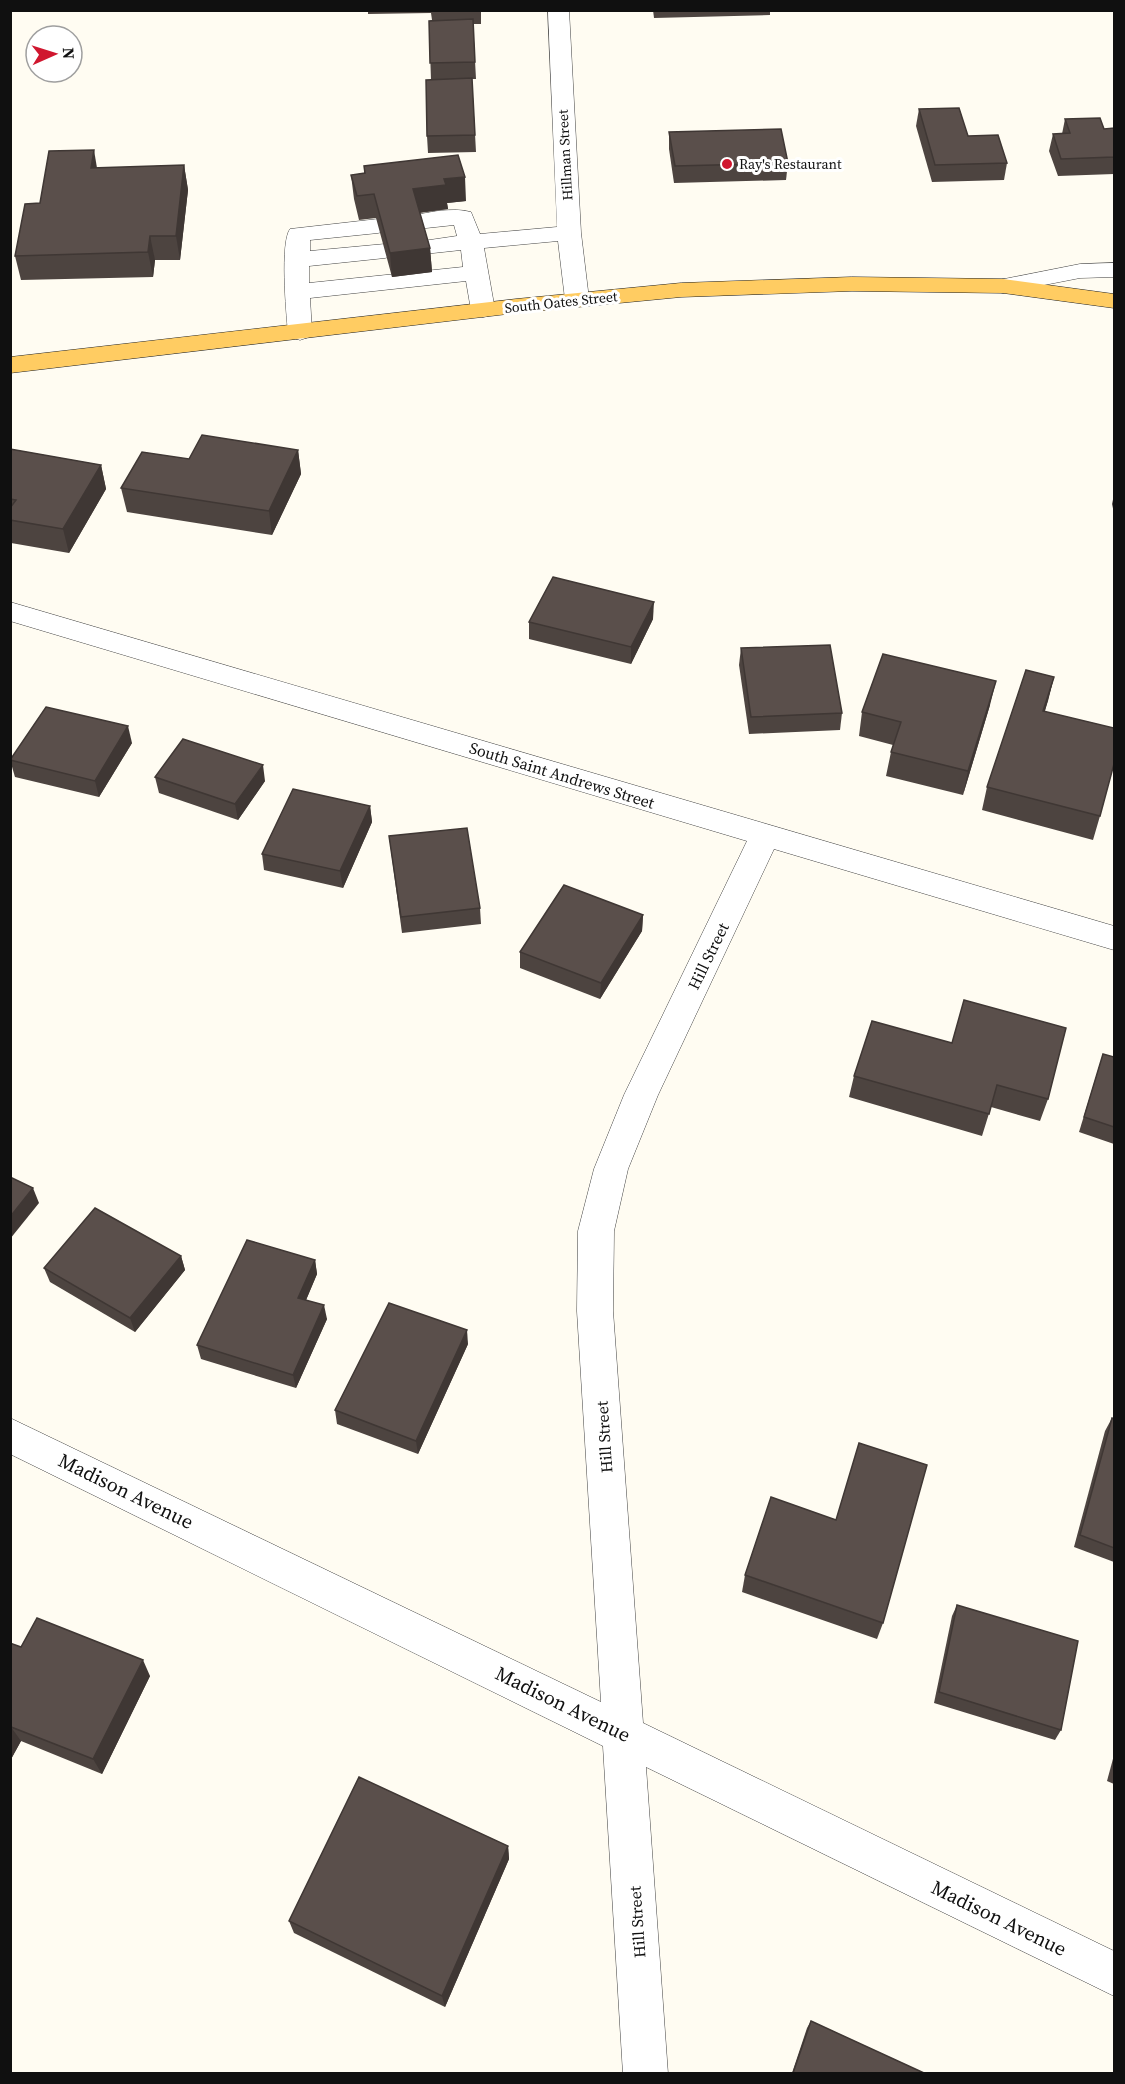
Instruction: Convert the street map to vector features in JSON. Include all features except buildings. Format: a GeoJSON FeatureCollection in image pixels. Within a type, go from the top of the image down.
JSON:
{"type":"FeatureCollection","features":[{"type":"Feature","properties":{"kind":"main road","name":"South Oates Street"},"geometry":{"type":"LineString","coordinates":[[10,365],[577,299],[765,285],[1003,286],[1114,301]]}},
{"type":"Feature","properties":{"kind":"street","name":"Hillman Street"},"geometry":{"type":"LineString","coordinates":[[558,10],[569,233],[577,299]]}},
{"type":"Feature","properties":{"kind":"street"},"geometry":{"type":"LineString","coordinates":[[417,222],[463,217],[478,273],[483,310]]}},
{"type":"Feature","properties":{"kind":"street"},"geometry":{"type":"LineString","coordinates":[[300,332],[297,234],[378,226]]}},
{"type":"Feature","properties":{"kind":"street"},"geometry":{"type":"LineString","coordinates":[[424,247],[569,233]]}},
{"type":"Feature","properties":{"kind":"street"},"geometry":{"type":"LineString","coordinates":[[297,260],[385,251]]}},
{"type":"Feature","properties":{"kind":"street"},"geometry":{"type":"LineString","coordinates":[[1003,286],[1080,271],[1114,270]]}},
{"type":"Feature","properties":{"kind":"street"},"geometry":{"type":"LineString","coordinates":[[297,292],[478,273]]}},
{"type":"Feature","properties":{"kind":"street","name":"South Saint Andrews Street"},"geometry":{"type":"LineString","coordinates":[[10,611],[1114,938]]}},
{"type":"Feature","properties":{"kind":"street","name":"Hill Street"},"geometry":{"type":"LineString","coordinates":[[646,2073],[595,1311],[597,1231],[611,1169],[641,1095],[765,836]]}},
{"type":"Feature","properties":{"kind":"street","name":"Madison Avenue"},"geometry":{"type":"LineString","coordinates":[[10,1435],[1114,1974]]}},
{"type":"Feature","properties":{"kind":"place","name":"Ray's Restaurant"},"geometry":{"type":"Point","coordinates":[727,164]}}]}
